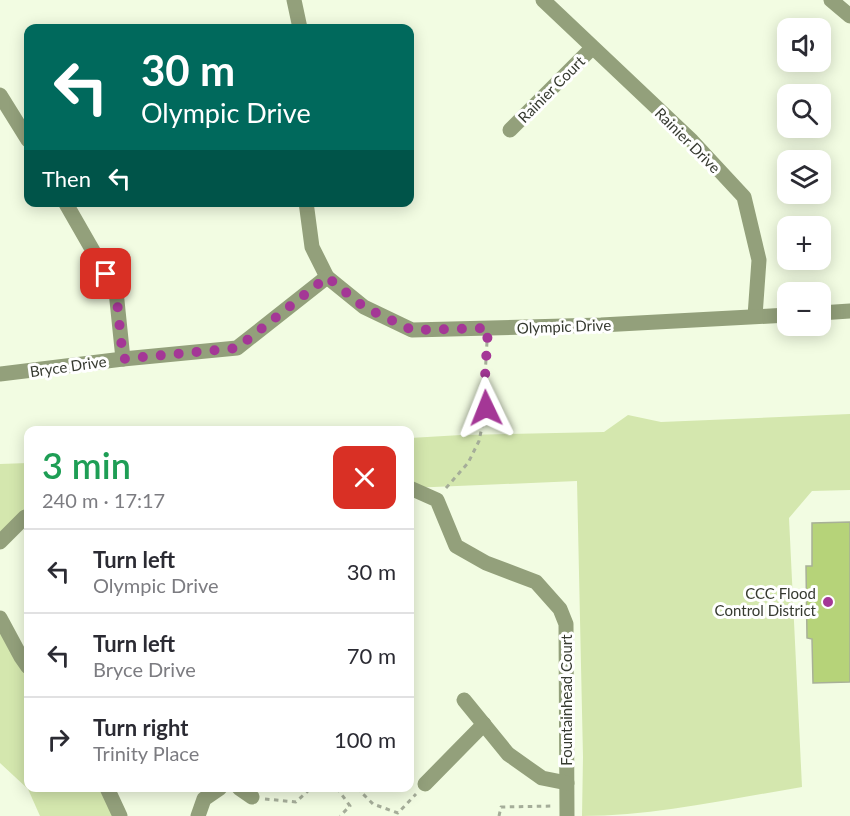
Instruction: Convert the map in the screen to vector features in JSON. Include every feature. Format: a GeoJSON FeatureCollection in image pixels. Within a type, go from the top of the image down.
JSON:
{"type":"FeatureCollection","features":[{"type":"Feature","properties":{"kind":"street"},"geometry":{"type":"LineString","coordinates":[[294,0],[299,24]]}},
{"type":"Feature","properties":{"kind":"street","name":"Rainier Drive"},"geometry":{"type":"LineString","coordinates":[[543,0],[692,141],[744,197],[759,260],[755,316]]}},
{"type":"Feature","properties":{"kind":"street"},"geometry":{"type":"LineString","coordinates":[[831,0],[850,16]]}},
{"type":"Feature","properties":{"kind":"street","name":"Rainier Court"},"geometry":{"type":"LineString","coordinates":[[510,130],[592,48]]}},
{"type":"Feature","properties":{"kind":"street"},"geometry":{"type":"LineString","coordinates":[[0,95],[24,134]]}},
{"type":"Feature","properties":{"kind":"street"},"geometry":{"type":"LineString","coordinates":[[68,207],[116,291],[123,359]]}},
{"type":"Feature","properties":{"kind":"street","name":"Olympic Drive"},"geometry":{"type":"LineString","coordinates":[[307,207],[312,248],[327,277],[364,307],[412,330],[601,325],[777,315]]}},
{"type":"Feature","properties":{"kind":"street","name":"Bryce Drive"},"geometry":{"type":"LineString","coordinates":[[0,374],[237,348],[327,277]]}},
{"type":"Feature","properties":{"kind":"street"},"geometry":{"type":"LineString","coordinates":[[831,312],[850,311]]}},
{"type":"Feature","properties":{"kind":"street"},"geometry":{"type":"LineString","coordinates":[[414,490],[436,500]]}},
{"type":"Feature","properties":{"kind":"street","name":"Fountainhead Court"},"geometry":{"type":"LineString","coordinates":[[436,500],[456,546],[486,563],[536,582],[560,609],[566,624],[567,811]]}},
{"type":"Feature","properties":{"kind":"street"},"geometry":{"type":"LineString","coordinates":[[0,542],[24,520]]}},
{"type":"Feature","properties":{"kind":"street"},"geometry":{"type":"LineString","coordinates":[[0,618],[24,655]]}},
{"type":"Feature","properties":{"kind":"street"},"geometry":{"type":"LineString","coordinates":[[464,700],[508,754],[542,778],[567,783]]}},
{"type":"Feature","properties":{"kind":"street"},"geometry":{"type":"LineString","coordinates":[[425,784],[484,724]]}},
{"type":"Feature","properties":{"kind":"street"},"geometry":{"type":"LineString","coordinates":[[109,792],[120,816]]}},
{"type":"Feature","properties":{"kind":"street"},"geometry":{"type":"LineString","coordinates":[[198,816],[204,799],[214,792]]}},
{"type":"Feature","properties":{"kind":"path"},"geometry":{"type":"LineString","coordinates":[[436,500],[468,463],[479,441],[486,408],[488,328]]}},
{"type":"Feature","properties":{"kind":"path"},"geometry":{"type":"LineString","coordinates":[[361,792],[373,804],[400,815],[425,784]]}},
{"type":"Feature","properties":{"kind":"path"},"geometry":{"type":"LineString","coordinates":[[246,792],[296,802],[307,792]]}},
{"type":"Feature","properties":{"kind":"path"},"geometry":{"type":"LineString","coordinates":[[340,792],[350,806],[340,816]]}},
{"type":"Feature","properties":{"kind":"path"},"geometry":{"type":"LineString","coordinates":[[499,816],[501,807],[567,811]]}},
{"type":"Feature","properties":{"kind":"green space"},"geometry":{"type":"Polygon","coordinates":[[[850,414],[850,490],[812,491],[789,518],[802,787],[664,810],[582,816],[583,757],[577,481],[414,488],[414,438],[604,432],[628,415],[661,422],[850,414]]]}},
{"type":"Feature","properties":{"kind":"green space"},"geometry":{"type":"Polygon","coordinates":[[[24,463],[24,518],[0,532],[0,464],[24,463]]]}},
{"type":"Feature","properties":{"kind":"green space"},"geometry":{"type":"Polygon","coordinates":[[[0,618],[24,660],[24,785],[0,763],[0,618]]]}},
{"type":"Feature","properties":{"kind":"green space"},"geometry":{"type":"Polygon","coordinates":[[[29,792],[109,792],[120,816],[40,816],[29,792]]]}},
{"type":"Feature","properties":{"kind":"building","name":"CCC Flood Control District"},"geometry":{"type":"Polygon","coordinates":[[[850,522],[850,682],[813,683],[812,639],[807,638],[806,566],[812,566],[812,523],[850,522]]]}},
{"type":"Feature","properties":{"kind":"place","name":"CCC Flood Control District"},"geometry":{"type":"Point","coordinates":[828,602]}},
{"type":"Feature","properties":{"kind":"route"},"geometry":{"type":"LineString","coordinates":[[106,274],[116,291],[123,359],[237,348],[327,277],[364,307],[412,330],[488,328],[486,408]]}}]}
